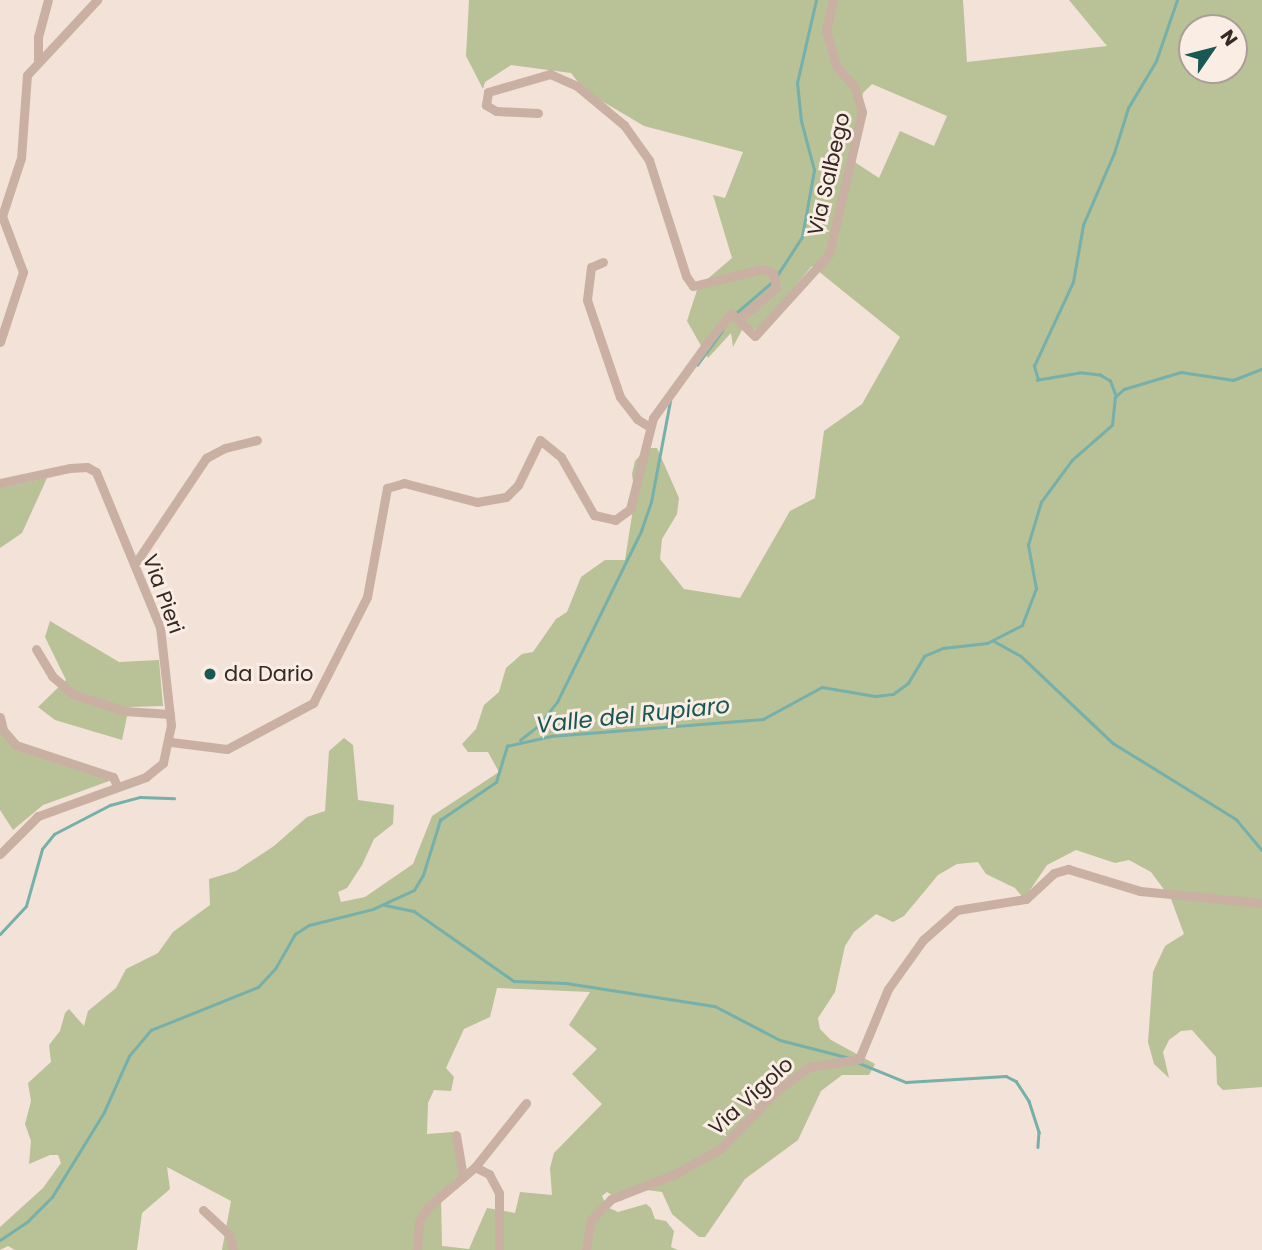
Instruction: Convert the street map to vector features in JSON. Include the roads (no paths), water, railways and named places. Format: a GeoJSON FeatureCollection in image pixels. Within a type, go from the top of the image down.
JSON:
{"type":"FeatureCollection","features":[{"type":"Feature","properties":{"kind":"street"},"geometry":{"type":"LineString","coordinates":[[38,62],[38,37],[48,0]]}},
{"type":"Feature","properties":{"kind":"street"},"geometry":{"type":"LineString","coordinates":[[0,342],[23,272],[2,216],[4,203],[21,158],[27,75],[97,0]]}},
{"type":"Feature","properties":{"kind":"street","name":"Via Salbego"},"geometry":{"type":"LineString","coordinates":[[735,316],[755,336],[829,254],[862,112],[855,88],[836,65],[826,30],[833,0]]}},
{"type":"Feature","properties":{"kind":"street"},"geometry":{"type":"LineString","coordinates":[[0,854],[38,816],[98,791],[146,777],[163,763],[171,742],[227,749],[313,702],[367,597],[387,488],[404,483],[477,502],[506,497],[518,485],[540,440],[561,457],[594,515],[615,520],[630,509],[650,427],[677,382],[735,316],[763,302],[775,277],[762,269],[693,286],[685,276],[649,160],[624,125],[577,86],[550,74],[488,92],[486,105],[496,111],[538,113]]}},
{"type":"Feature","properties":{"kind":"street"},"geometry":{"type":"LineString","coordinates":[[603,262],[591,267],[587,300],[620,397],[637,419],[650,427]]}},
{"type":"Feature","properties":{"kind":"street"},"geometry":{"type":"LineString","coordinates":[[135,564],[206,458],[225,448],[257,440]]}},
{"type":"Feature","properties":{"kind":"street","name":"Via Pieri"},"geometry":{"type":"LineString","coordinates":[[0,483],[87,467],[96,472],[160,627],[171,742]]}},
{"type":"Feature","properties":{"kind":"street"},"geometry":{"type":"LineString","coordinates":[[36,649],[52,676],[73,694],[124,711],[170,714]]}},
{"type":"Feature","properties":{"kind":"street"},"geometry":{"type":"LineString","coordinates":[[0,717],[3,730],[16,745],[113,777],[117,786]]}},
{"type":"Feature","properties":{"kind":"street","name":"Via Vigolo"},"geometry":{"type":"LineString","coordinates":[[586,1250],[591,1220],[611,1199],[675,1174],[720,1149],[777,1090],[809,1067],[859,1059],[888,989],[923,940],[957,910],[1026,899],[1054,873],[1068,869],[1140,891],[1262,903]]}},
{"type":"Feature","properties":{"kind":"street"},"geometry":{"type":"LineString","coordinates":[[417,1250],[419,1222],[428,1207],[475,1167],[526,1103]]}},
{"type":"Feature","properties":{"kind":"street"},"geometry":{"type":"LineString","coordinates":[[456,1135],[463,1177]]}},
{"type":"Feature","properties":{"kind":"street"},"geometry":{"type":"LineString","coordinates":[[475,1167],[489,1174],[499,1193],[499,1250]]}},
{"type":"Feature","properties":{"kind":"street"},"geometry":{"type":"LineString","coordinates":[[203,1210],[229,1234],[233,1250]]}},
{"type":"Feature","properties":{"kind":"waterway"},"geometry":{"type":"LineString","coordinates":[[776,277],[802,237],[814,170],[801,121],[797,83],[816,0]]}},
{"type":"Feature","properties":{"kind":"waterway"},"geometry":{"type":"LineString","coordinates":[[1115,394],[1110,381],[1100,375],[1080,373],[1038,380],[1034,366],[1073,282],[1083,225],[1114,153],[1128,108],[1156,61],[1177,0]]}},
{"type":"Feature","properties":{"kind":"waterway"},"geometry":{"type":"LineString","coordinates":[[735,314],[772,282]]}},
{"type":"Feature","properties":{"kind":"waterway"},"geometry":{"type":"LineString","coordinates":[[697,365],[722,331]]}},
{"type":"Feature","properties":{"kind":"waterway","name":"Valle del Rupiaro"},"geometry":{"type":"LineString","coordinates":[[0,1240],[28,1221],[52,1197],[104,1112],[129,1056],[151,1030],[258,987],[275,969],[295,934],[309,925],[373,909],[414,890],[423,875],[440,820],[496,782],[507,746],[551,736],[763,719],[822,687],[876,696],[893,694],[908,683],[924,656],[943,648],[987,643],[1022,625],[1036,589],[1028,545],[1041,502],[1072,460],[1112,425],[1115,397],[1124,389],[1181,372],[1233,380],[1262,369]]}},
{"type":"Feature","properties":{"kind":"waterway"},"geometry":{"type":"LineString","coordinates":[[520,740],[539,725],[557,702],[641,531],[651,502],[670,401]]}},
{"type":"Feature","properties":{"kind":"waterway"},"geometry":{"type":"LineString","coordinates":[[994,641],[1021,656],[1113,743],[1236,819],[1262,850]]}},
{"type":"Feature","properties":{"kind":"waterway"},"geometry":{"type":"LineString","coordinates":[[0,934],[26,906],[42,849],[54,834],[110,805],[140,797],[174,798]]}},
{"type":"Feature","properties":{"kind":"waterway"},"geometry":{"type":"LineString","coordinates":[[385,905],[414,911],[514,981],[566,983],[715,1006],[780,1040],[850,1058]]}},
{"type":"Feature","properties":{"kind":"waterway"},"geometry":{"type":"LineString","coordinates":[[859,1063],[906,1082],[1006,1076],[1016,1081],[1029,1101],[1039,1132],[1038,1147]]}},
{"type":"Feature","properties":{"kind":"place","name":"da Dario"},"geometry":{"type":"Point","coordinates":[210,674]}}]}
